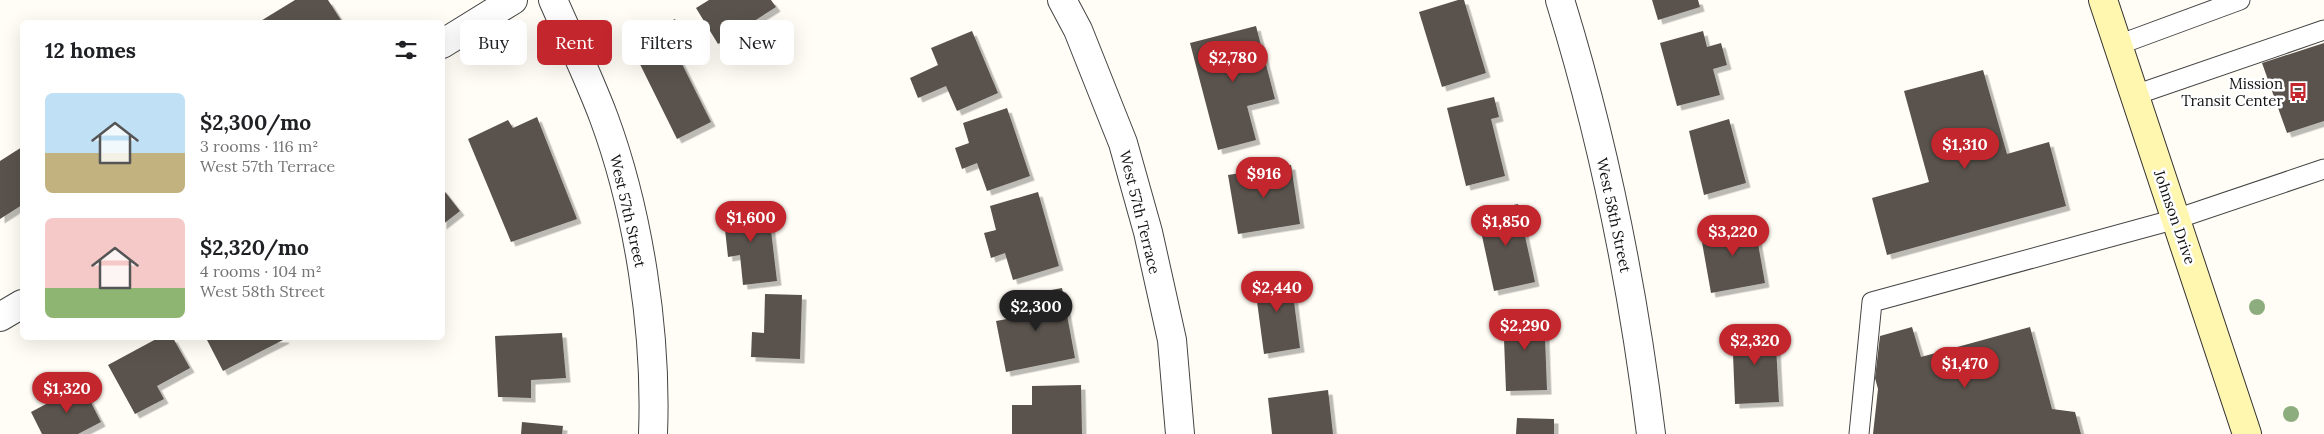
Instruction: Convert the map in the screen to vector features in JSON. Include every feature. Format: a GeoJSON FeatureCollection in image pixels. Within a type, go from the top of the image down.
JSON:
{"type":"FeatureCollection","features":[{"type":"Feature","properties":{"kind":"main road","name":"Johnson Drive"},"geometry":{"type":"LineString","coordinates":[[2103,0],[2247,434]]}},
{"type":"Feature","properties":{"kind":"street"},"geometry":{"type":"LineString","coordinates":[[445,42],[513,0]]}},
{"type":"Feature","properties":{"kind":"street","name":"West 57th Street"},"geometry":{"type":"LineString","coordinates":[[553,0],[604,117],[624,179],[648,304],[654,403],[653,434]]}},
{"type":"Feature","properties":{"kind":"street","name":"West 57th Terrace"},"geometry":{"type":"LineString","coordinates":[[1062,0],[1078,30],[1123,143],[1145,223],[1172,340],[1180,434]]}},
{"type":"Feature","properties":{"kind":"street","name":"West 58th Street"},"geometry":{"type":"LineString","coordinates":[[1560,0],[1613,197],[1640,348],[1651,434]]}},
{"type":"Feature","properties":{"kind":"street"},"geometry":{"type":"LineString","coordinates":[[0,318],[20,305]]}},
{"type":"Feature","properties":{"kind":"lane"},"geometry":{"type":"LineString","coordinates":[[2118,45],[2240,0]]}},
{"type":"Feature","properties":{"kind":"lane"},"geometry":{"type":"LineString","coordinates":[[2135,95],[2324,30]]}},
{"type":"Feature","properties":{"kind":"lane"},"geometry":{"type":"LineString","coordinates":[[1860,434],[1872,302],[2176,219],[2324,169]]}},
{"type":"Feature","properties":{"kind":"building"},"geometry":{"type":"Polygon","coordinates":[[[295,0],[328,0],[341,20],[262,20],[295,0]]]}},
{"type":"Feature","properties":{"kind":"building"},"geometry":{"type":"Polygon","coordinates":[[[709,0],[771,0],[776,7],[756,20],[720,20],[720,43],[718,44],[710,31],[710,20],[703,20],[696,8],[709,0]]]}},
{"type":"Feature","properties":{"kind":"building"},"geometry":{"type":"Polygon","coordinates":[[[1458,0],[1464,0],[1486,73],[1442,87],[1419,12],[1458,0]]]}},
{"type":"Feature","properties":{"kind":"building"},"geometry":{"type":"Polygon","coordinates":[[[1652,0],[1698,0],[1700,7],[1658,20],[1652,0]]]}},
{"type":"Feature","properties":{"kind":"building"},"geometry":{"type":"Polygon","coordinates":[[[1256,26],[1275,99],[1247,106],[1256,140],[1218,150],[1190,43],[1256,26]]]}},
{"type":"Feature","properties":{"kind":"building"},"geometry":{"type":"Polygon","coordinates":[[[972,31],[998,93],[957,111],[946,86],[918,98],[910,78],[938,65],[931,48],[972,31]]]}},
{"type":"Feature","properties":{"kind":"building"},"geometry":{"type":"Polygon","coordinates":[[[1703,31],[1707,47],[1721,43],[1727,65],[1713,69],[1720,95],[1677,106],[1660,43],[1703,31]]]}},
{"type":"Feature","properties":{"kind":"building","name":"Mission Transit Center"},"geometry":{"type":"Polygon","coordinates":[[[2324,43],[2324,121],[2287,133],[2262,63],[2324,43]]]}},
{"type":"Feature","properties":{"kind":"building"},"geometry":{"type":"Polygon","coordinates":[[[640,65],[682,65],[711,122],[677,139],[640,65]]]}},
{"type":"Feature","properties":{"kind":"building"},"geometry":{"type":"Polygon","coordinates":[[[1983,70],[2007,154],[2049,142],[2066,206],[1887,255],[1872,198],[1929,182],[1904,91],[1983,70]]]}},
{"type":"Feature","properties":{"kind":"building"},"geometry":{"type":"Polygon","coordinates":[[[1494,97],[1499,117],[1491,119],[1505,176],[1466,186],[1447,108],[1494,97]]]}},
{"type":"Feature","properties":{"kind":"building"},"geometry":{"type":"Polygon","coordinates":[[[1007,108],[1030,176],[987,191],[977,163],[962,169],[955,148],[969,143],[963,123],[1007,108]]]}},
{"type":"Feature","properties":{"kind":"building"},"geometry":{"type":"Polygon","coordinates":[[[537,117],[577,219],[511,242],[468,139],[508,120],[513,128],[537,117]]]}},
{"type":"Feature","properties":{"kind":"building"},"geometry":{"type":"Polygon","coordinates":[[[1729,119],[1746,183],[1704,195],[1689,131],[1729,119]]]}},
{"type":"Feature","properties":{"kind":"building"},"geometry":{"type":"Polygon","coordinates":[[[20,148],[20,206],[0,219],[0,161],[20,148]]]}},
{"type":"Feature","properties":{"kind":"building"},"geometry":{"type":"Polygon","coordinates":[[[1291,165],[1300,224],[1238,234],[1228,175],[1291,165]]]}},
{"type":"Feature","properties":{"kind":"building"},"geometry":{"type":"Polygon","coordinates":[[[445,192],[460,211],[445,223],[445,192]]]}},
{"type":"Feature","properties":{"kind":"building"},"geometry":{"type":"Polygon","coordinates":[[[1038,192],[1059,266],[1013,280],[1005,253],[991,258],[984,233],[996,230],[990,206],[1038,192]]]}},
{"type":"Feature","properties":{"kind":"building"},"geometry":{"type":"Polygon","coordinates":[[[1518,204],[1535,282],[1494,291],[1477,213],[1518,204]]]}},
{"type":"Feature","properties":{"kind":"building"},"geometry":{"type":"Polygon","coordinates":[[[768,205],[777,281],[743,285],[740,255],[728,257],[723,211],[768,205]]]}},
{"type":"Feature","properties":{"kind":"building"},"geometry":{"type":"Polygon","coordinates":[[[1754,221],[1765,283],[1711,293],[1700,231],[1754,221]]]}},
{"type":"Feature","properties":{"kind":"building"},"geometry":{"type":"Polygon","coordinates":[[[1290,271],[1300,348],[1264,354],[1254,279],[1290,271]]]}},
{"type":"Feature","properties":{"kind":"building"},"geometry":{"type":"Polygon","coordinates":[[[1062,288],[1075,358],[1006,372],[996,321],[1018,317],[1014,297],[1062,288]]]}},
{"type":"Feature","properties":{"kind":"building"},"geometry":{"type":"Polygon","coordinates":[[[765,294],[802,295],[800,359],[751,357],[752,332],[764,333],[765,294]]]}},
{"type":"Feature","properties":{"kind":"building"},"geometry":{"type":"Polygon","coordinates":[[[1544,311],[1547,390],[1506,391],[1503,313],[1544,311]]]}},
{"type":"Feature","properties":{"kind":"building"},"geometry":{"type":"Polygon","coordinates":[[[1775,327],[1779,402],[1735,404],[1732,329],[1775,327]]]}},
{"type":"Feature","properties":{"kind":"building"},"geometry":{"type":"Polygon","coordinates":[[[1912,327],[1921,357],[2030,327],[2052,409],[2075,412],[2081,434],[1873,434],[1878,389],[1875,378],[1880,336],[1912,327]]]}},
{"type":"Feature","properties":{"kind":"building"},"geometry":{"type":"Polygon","coordinates":[[[562,333],[566,378],[531,380],[531,398],[498,397],[495,336],[562,333]]]}},
{"type":"Feature","properties":{"kind":"building"},"geometry":{"type":"Polygon","coordinates":[[[154,340],[174,340],[190,368],[157,386],[164,399],[135,414],[108,365],[154,340]]]}},
{"type":"Feature","properties":{"kind":"building"},"geometry":{"type":"Polygon","coordinates":[[[207,340],[283,340],[223,371],[207,340]]]}},
{"type":"Feature","properties":{"kind":"building"},"geometry":{"type":"Polygon","coordinates":[[[82,385],[101,422],[78,434],[42,434],[31,412],[82,385]]]}},
{"type":"Feature","properties":{"kind":"building"},"geometry":{"type":"Polygon","coordinates":[[[1081,385],[1082,434],[1012,434],[1012,405],[1032,405],[1032,386],[1081,385]]]}},
{"type":"Feature","properties":{"kind":"building"},"geometry":{"type":"Polygon","coordinates":[[[1328,390],[1333,434],[1272,434],[1268,398],[1328,390]]]}},
{"type":"Feature","properties":{"kind":"building"},"geometry":{"type":"Polygon","coordinates":[[[1517,418],[1554,419],[1554,434],[1516,434],[1517,418]]]}},
{"type":"Feature","properties":{"kind":"building"},"geometry":{"type":"Polygon","coordinates":[[[522,422],[563,426],[562,434],[521,434],[522,422]]]}},
{"type":"Feature","properties":{"kind":"place","name":"Mission Transit Center"},"geometry":{"type":"Point","coordinates":[2298,92]}}]}
